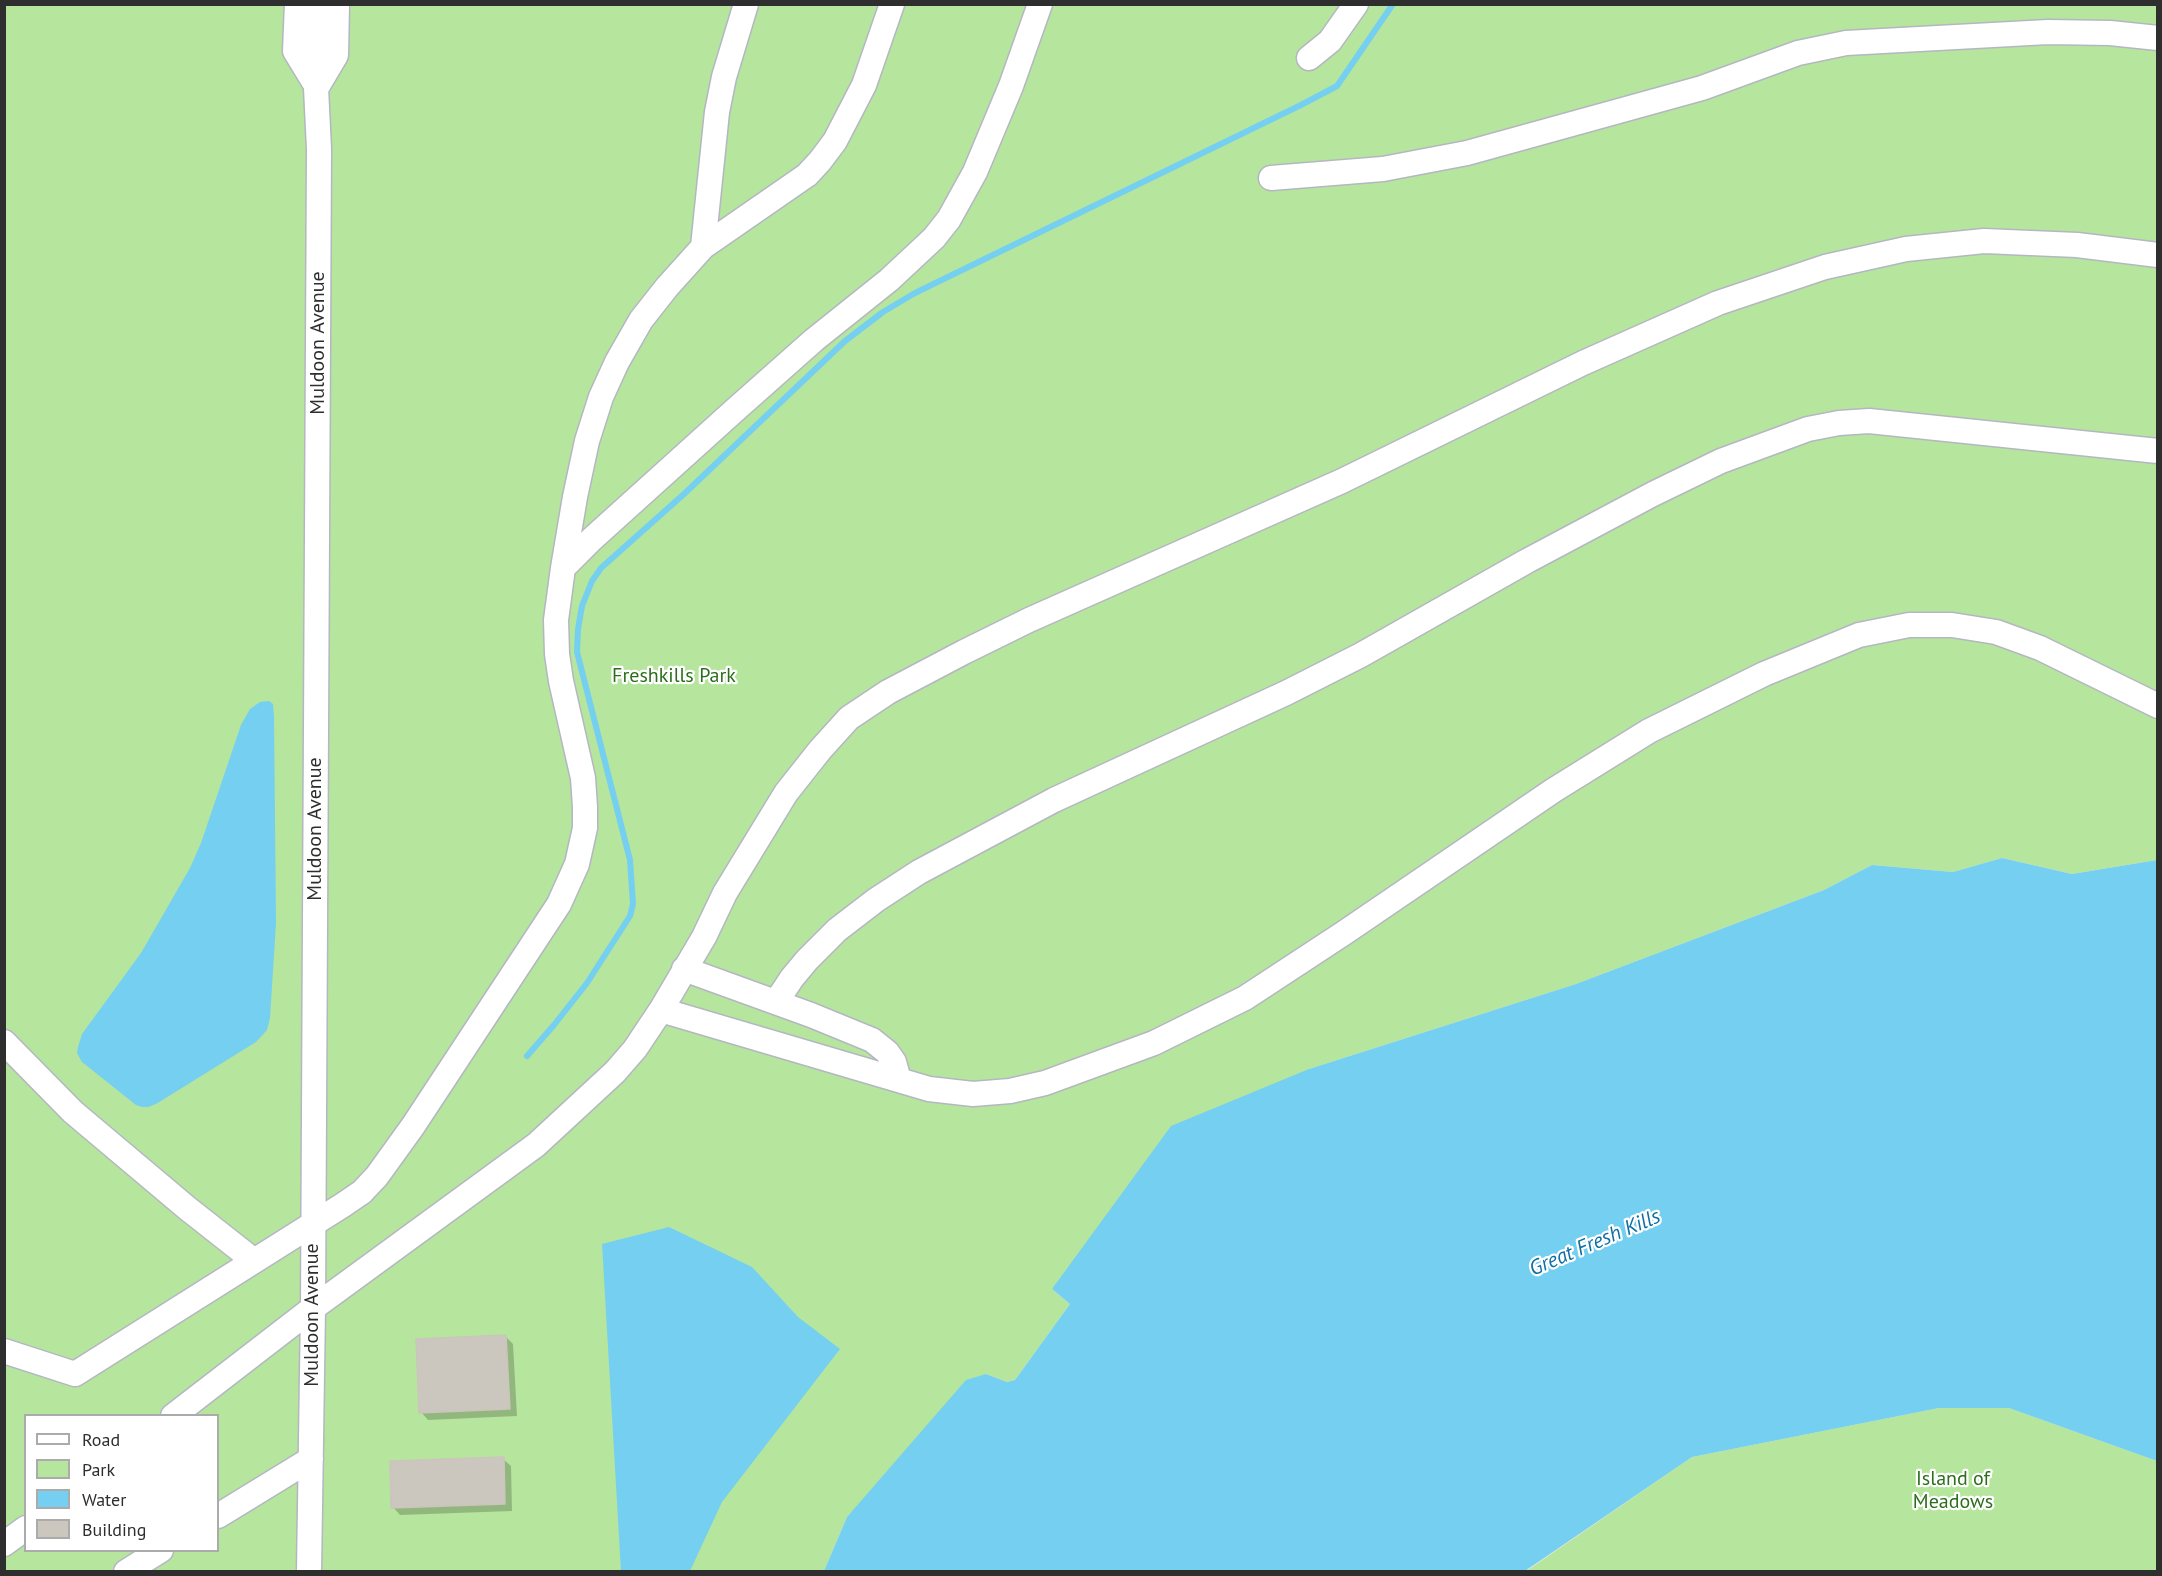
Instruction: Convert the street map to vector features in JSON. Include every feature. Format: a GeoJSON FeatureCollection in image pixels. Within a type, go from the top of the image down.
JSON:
{"type":"FeatureCollection","features":[{"type":"Feature","properties":{"kind":"street","name":"Muldoon Avenue"},"geometry":{"type":"LineString","coordinates":[[297,4],[295,51],[317,87]]}},
{"type":"Feature","properties":{"kind":"street","name":"Muldoon Avenue"},"geometry":{"type":"LineString","coordinates":[[309,1572],[313,1308],[319,161],[314,47],[316,4]]}},
{"type":"Feature","properties":{"kind":"street"},"geometry":{"type":"LineString","coordinates":[[317,87],[336,55],[337,4]]}},
{"type":"Feature","properties":{"kind":"street"},"geometry":{"type":"LineString","coordinates":[[703,247],[717,112],[724,77],[746,4]]}},
{"type":"Feature","properties":{"kind":"street"},"geometry":{"type":"LineString","coordinates":[[4,1351],[75,1374],[362,1192],[377,1176],[413,1126],[559,904],[577,864],[585,828],[583,778],[561,681],[556,620],[575,497],[587,441],[601,397],[640,320],[667,286],[703,247],[807,175],[835,141],[864,86],[892,4]]}},
{"type":"Feature","properties":{"kind":"street"},"geometry":{"type":"LineString","coordinates":[[563,568],[592,539],[814,340],[889,280],[950,219],[975,172],[1011,86],[1040,4]]}},
{"type":"Feature","properties":{"kind":"street"},"geometry":{"type":"LineString","coordinates":[[1309,58],[1330,41],[1352,6]]}},
{"type":"Feature","properties":{"kind":"street"},"geometry":{"type":"LineString","coordinates":[[1271,178],[1383,169],[1467,153],[1702,88],[1798,53],[1836,45],[2048,32],[2110,33],[2157,38]]}},
{"type":"Feature","properties":{"kind":"street"},"geometry":{"type":"LineString","coordinates":[[176,1414],[313,1308],[536,1144],[615,1072],[635,1049],[661,1010],[751,849],[786,793],[849,718],[888,692],[1029,620],[1342,481],[1583,363],[1718,303],[1825,267],[1906,249],[1984,241],[2077,245],[2157,255]]}},
{"type":"Feature","properties":{"kind":"street"},"geometry":{"type":"LineString","coordinates":[[776,1002],[799,969],[837,930],[876,900],[919,872],[1054,800],[1287,693],[1361,655],[1537,556],[1653,494],[1721,461],[1808,429],[1839,423],[1869,421],[2157,451]]}},
{"type":"Feature","properties":{"kind":"street"},"geometry":{"type":"LineString","coordinates":[[661,1010],[929,1089],[973,1094],[1010,1091],[1045,1083],[1154,1043],[1245,998],[1554,790],[1650,731],[1764,674],[1859,635],[1909,626],[1952,625],[1996,632],[2040,648],[2157,706]]}},
{"type":"Feature","properties":{"kind":"street"},"geometry":{"type":"LineString","coordinates":[[684,969],[873,1040],[887,1052],[894,1062],[899,1080]]}},
{"type":"Feature","properties":{"kind":"street"},"geometry":{"type":"LineString","coordinates":[[4,1042],[73,1112],[186,1208],[253,1260]]}},
{"type":"Feature","properties":{"kind":"street"},"geometry":{"type":"LineString","coordinates":[[219,1515],[311,1459]]}},
{"type":"Feature","properties":{"kind":"street"},"geometry":{"type":"LineString","coordinates":[[4,1544],[24,1529]]}},
{"type":"Feature","properties":{"kind":"street"},"geometry":{"type":"LineString","coordinates":[[126,1572],[159,1552]]}},
{"type":"Feature","properties":{"kind":"green space","name":"Freshkills Park"},"geometry":{"type":"Polygon","coordinates":[[[5,5],[2157,5],[2157,860],[2072,874],[2002,858],[1953,872],[1872,865],[1824,890],[1576,984],[1309,1069],[1052,1289],[1070,1304],[1015,1380],[1007,1382],[986,1374],[847,1517],[824,1571],[5,1572],[5,5]]]}},
{"type":"Feature","properties":{"kind":"green space","name":"Island of Meadows"},"geometry":{"type":"Polygon","coordinates":[[[1939,1408],[2009,1408],[2157,1461],[2157,1571],[1525,1572],[1692,1457],[1939,1408]]]}},
{"type":"Feature","properties":{"kind":"water"},"geometry":{"type":"Polygon","coordinates":[[[269,701],[273,704],[274,716],[276,923],[270,1018],[267,1030],[256,1042],[156,1104],[142,1107],[136,1105],[82,1062],[77,1053],[82,1034],[141,953],[190,868],[201,843],[241,725],[250,709],[260,702],[269,701]]]}},
{"type":"Feature","properties":{"kind":"water","name":"Great Fresh Kills"},"geometry":{"type":"Polygon","coordinates":[[[2002,858],[2072,874],[2157,860],[2157,1461],[2009,1408],[1939,1408],[1692,1457],[1525,1571],[824,1571],[847,1517],[966,1380],[986,1374],[1007,1382],[1015,1380],[1070,1304],[1052,1289],[1171,1126],[1309,1069],[1576,984],[1824,890],[1872,865],[1953,872],[2002,858]]]}},
{"type":"Feature","properties":{"kind":"water"},"geometry":{"type":"Polygon","coordinates":[[[669,1227],[752,1267],[798,1317],[840,1349],[722,1502],[690,1571],[621,1571],[602,1244],[669,1227]]]}},
{"type":"Feature","properties":{"kind":"building"},"geometry":{"type":"Polygon","coordinates":[[[506,1335],[510,1409],[419,1413],[416,1339],[506,1335]]]}},
{"type":"Feature","properties":{"kind":"building"},"geometry":{"type":"Polygon","coordinates":[[[504,1457],[505,1504],[391,1508],[390,1461],[504,1457]]]}},
{"type":"Feature","properties":{"kind":"waterway"},"geometry":{"type":"LineString","coordinates":[[527,1056],[587,983],[630,916],[633,904],[630,860],[577,652],[582,606],[592,581],[601,568],[684,494],[845,341],[883,312],[915,293],[1337,86],[1393,4]]}}]}
